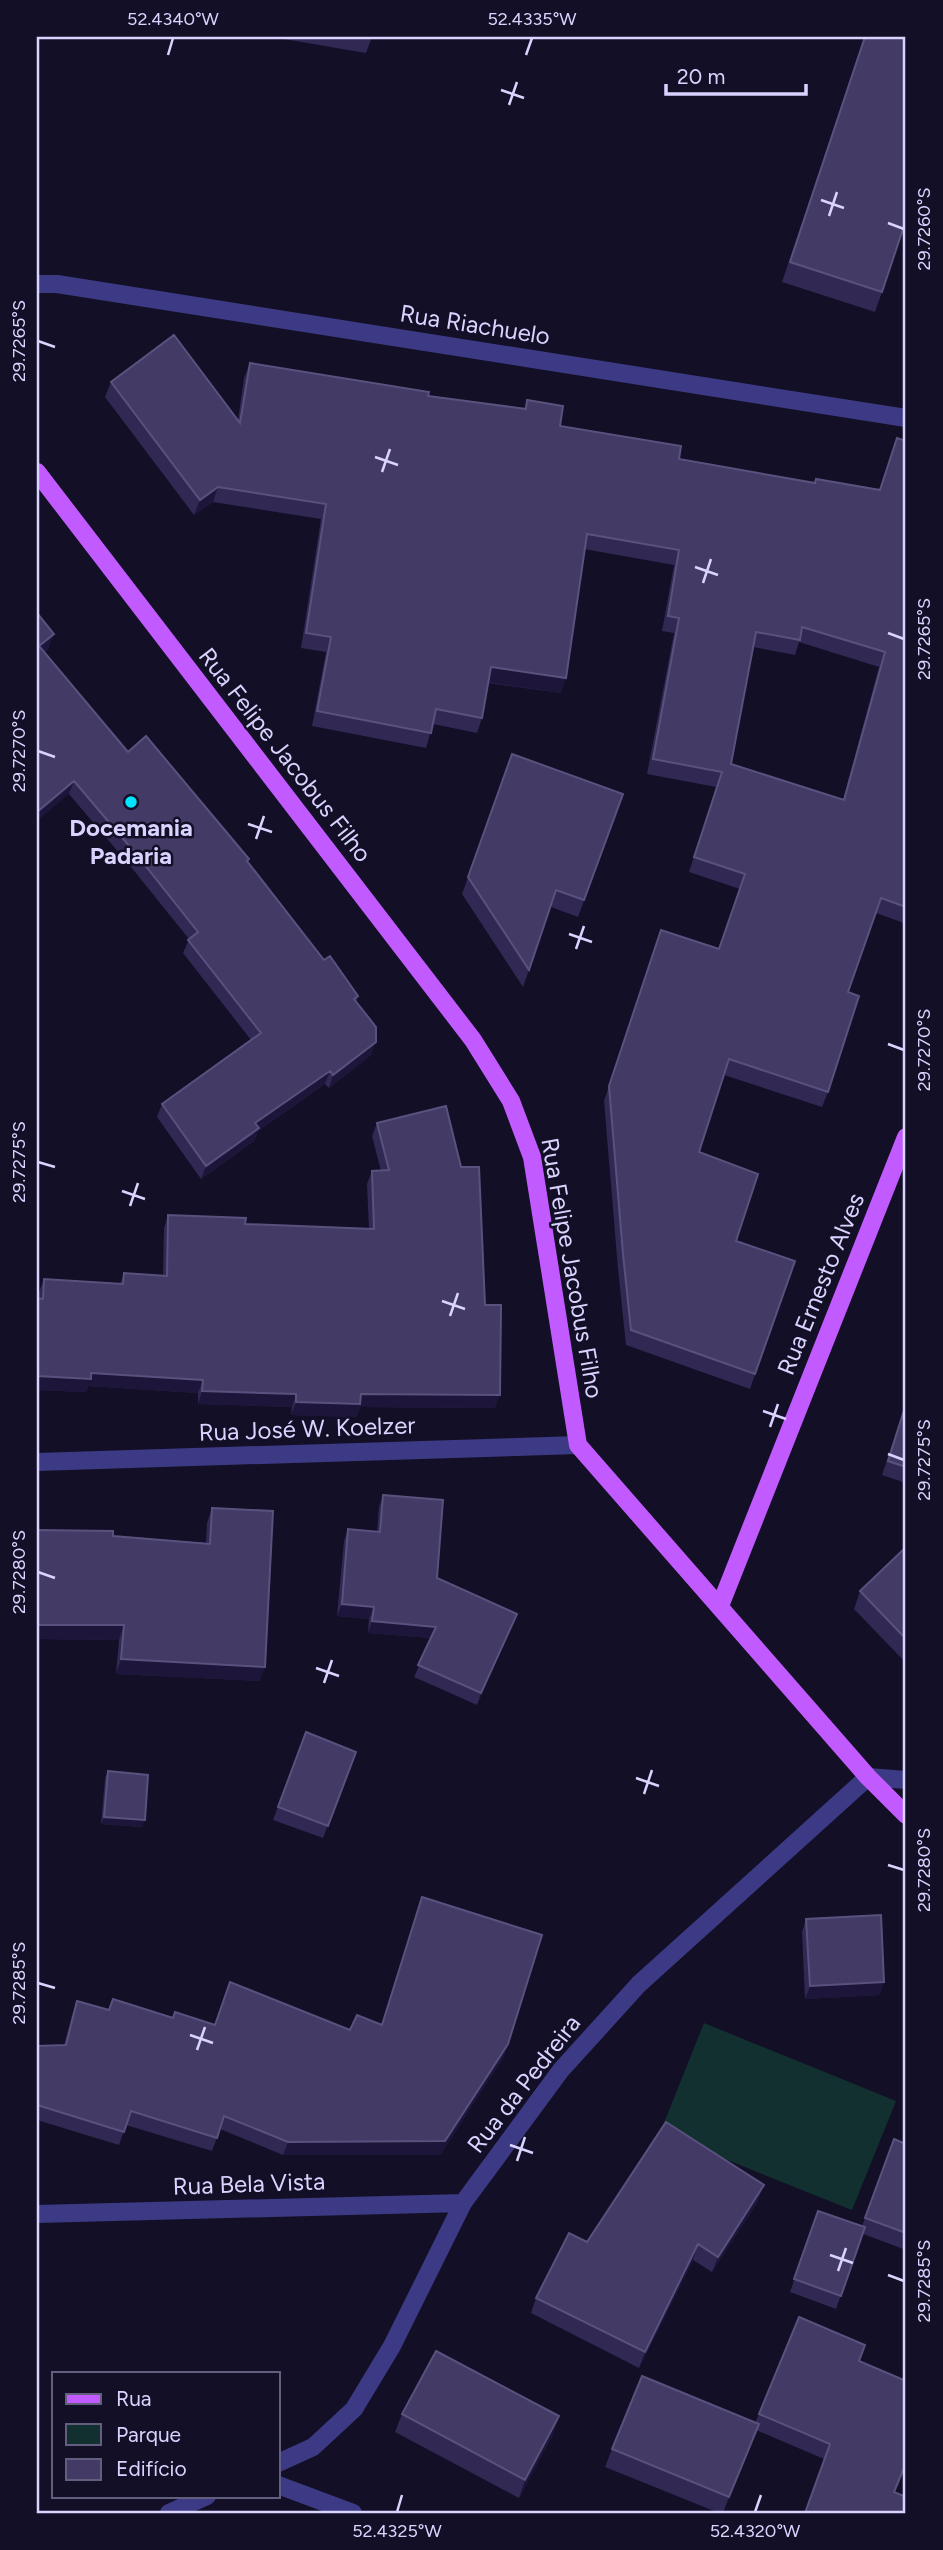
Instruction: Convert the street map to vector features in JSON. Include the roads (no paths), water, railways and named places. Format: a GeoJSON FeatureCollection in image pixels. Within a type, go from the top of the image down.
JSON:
{"type":"FeatureCollection","features":[{"type":"Feature","properties":{"kind":"main road","name":"Rua Felipe Jacobus Filho"},"geometry":{"type":"LineString","coordinates":[[37,472],[474,1040],[511,1101],[532,1157],[578,1445]]}},
{"type":"Feature","properties":{"kind":"main road","name":"Rua Ernesto Alves"},"geometry":{"type":"LineString","coordinates":[[720,1606],[906,1137]]}},
{"type":"Feature","properties":{"kind":"main road"},"geometry":{"type":"LineString","coordinates":[[578,1445],[868,1777],[906,1815]]}},
{"type":"Feature","properties":{"kind":"street","name":"Rua Riachuelo"},"geometry":{"type":"LineString","coordinates":[[37,284],[84,288],[906,418]]}},
{"type":"Feature","properties":{"kind":"street","name":"Rua José W. Koelzer"},"geometry":{"type":"LineString","coordinates":[[37,1462],[578,1445]]}},
{"type":"Feature","properties":{"kind":"street"},"geometry":{"type":"LineString","coordinates":[[868,1777],[906,1780]]}},
{"type":"Feature","properties":{"kind":"street","name":"Rua da Pedreira"},"geometry":{"type":"LineString","coordinates":[[280,2462],[313,2447],[355,2409],[392,2346],[463,2203],[561,2070],[639,1984],[868,1777]]}},
{"type":"Feature","properties":{"kind":"street","name":"Rua Bela Vista"},"geometry":{"type":"LineString","coordinates":[[37,2214],[463,2203]]}},
{"type":"Feature","properties":{"kind":"street"},"geometry":{"type":"LineString","coordinates":[[280,2486],[353,2513]]}},
{"type":"Feature","properties":{"kind":"street"},"geometry":{"type":"LineString","coordinates":[[169,2513],[203,2498]]}},
{"type":"Feature","properties":{"kind":"place","name":"Docemania Padaria"},"geometry":{"type":"Point","coordinates":[131,802]}}]}
